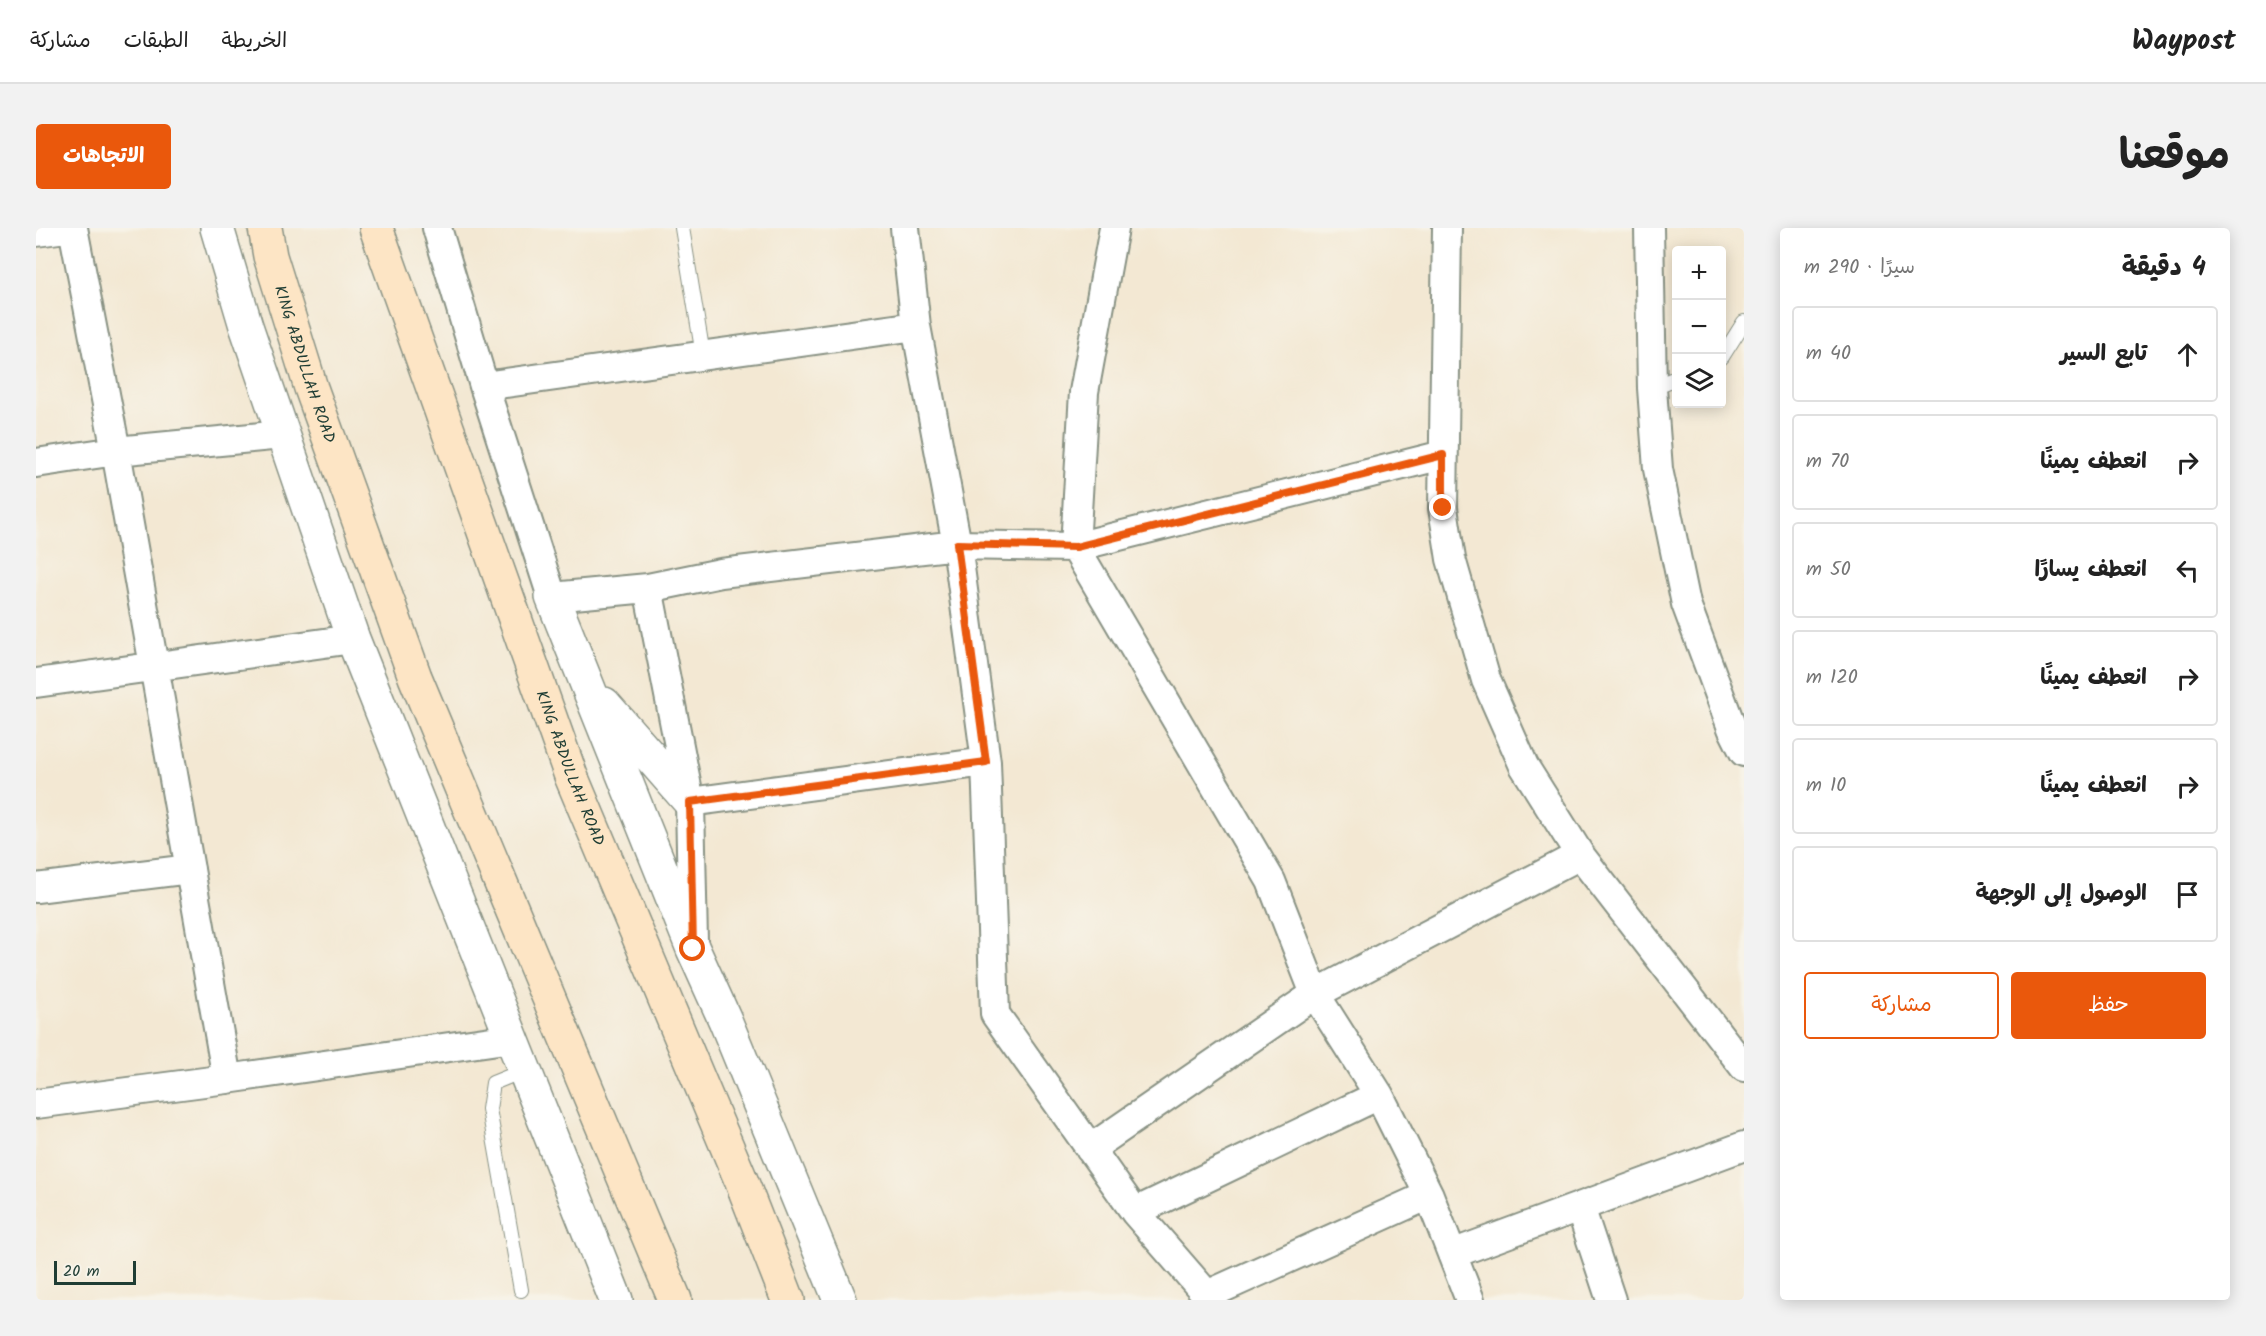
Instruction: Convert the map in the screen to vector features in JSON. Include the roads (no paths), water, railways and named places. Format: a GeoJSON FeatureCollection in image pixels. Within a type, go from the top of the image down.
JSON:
{"type":"FeatureCollection","features":[{"type":"Feature","properties":{"kind":"main road","name":"KING ABDULLAH ROAD"},"geometry":{"type":"LineString","coordinates":[[265,228],[270,256],[311,388],[415,677],[675,1300]]}},
{"type":"Feature","properties":{"kind":"main road","name":"KING ABDULLAH ROAD"},"geometry":{"type":"LineString","coordinates":[[376,228],[572,776],[736,1169],[788,1300]]}},
{"type":"Feature","properties":{"kind":"street"},"geometry":{"type":"LineString","coordinates":[[36,232],[66,228]]}},
{"type":"Feature","properties":{"kind":"street"},"geometry":{"type":"LineString","coordinates":[[73,228],[116,451],[227,1080]]}},
{"type":"Feature","properties":{"kind":"street"},"geometry":{"type":"LineString","coordinates":[[217,228],[282,435],[353,639],[616,1300]]}},
{"type":"Feature","properties":{"kind":"street"},"geometry":{"type":"LineString","coordinates":[[437,228],[484,386],[552,597],[693,949],[725,1020],[840,1300]]}},
{"type":"Feature","properties":{"kind":"street"},"geometry":{"type":"LineString","coordinates":[[905,228],[916,326],[957,544],[986,762],[995,1014],[1135,1212],[1208,1297],[1429,1195]]}},
{"type":"Feature","properties":{"kind":"street"},"geometry":{"type":"LineString","coordinates":[[1114,228],[1084,392],[1076,547],[1271,881],[1315,994],[1379,1095],[1429,1195],[1470,1300]]}},
{"type":"Feature","properties":{"kind":"street"},"geometry":{"type":"LineString","coordinates":[[1447,228],[1443,508],[1451,559],[1486,680],[1524,766],[1580,855],[1744,1067]]}},
{"type":"Feature","properties":{"kind":"street"},"geometry":{"type":"LineString","coordinates":[[1649,228],[1664,383],[1658,469],[1686,604],[1732,728],[1744,752]]}},
{"type":"Feature","properties":{"kind":"street"},"geometry":{"type":"LineString","coordinates":[[484,386],[916,326]]}},
{"type":"Feature","properties":{"kind":"street"},"geometry":{"type":"LineString","coordinates":[[36,463],[116,451],[282,435]]}},
{"type":"Feature","properties":{"kind":"street"},"geometry":{"type":"LineString","coordinates":[[552,597],[648,588],[721,573],[957,544],[1076,547],[1443,455]]}},
{"type":"Feature","properties":{"kind":"street"},"geometry":{"type":"LineString","coordinates":[[648,588],[690,802],[693,949]]}},
{"type":"Feature","properties":{"kind":"street"},"geometry":{"type":"LineString","coordinates":[[36,683],[353,639]]}},
{"type":"Feature","properties":{"kind":"street"},"geometry":{"type":"LineString","coordinates":[[588,685],[690,802]]}},
{"type":"Feature","properties":{"kind":"street"},"geometry":{"type":"LineString","coordinates":[[690,802],[986,762]]}},
{"type":"Feature","properties":{"kind":"street"},"geometry":{"type":"LineString","coordinates":[[1090,1149],[1315,994],[1580,855]]}},
{"type":"Feature","properties":{"kind":"street"},"geometry":{"type":"LineString","coordinates":[[36,888],[190,868]]}},
{"type":"Feature","properties":{"kind":"street"},"geometry":{"type":"LineString","coordinates":[[36,1104],[227,1080],[513,1038]]}},
{"type":"Feature","properties":{"kind":"street"},"geometry":{"type":"LineString","coordinates":[[1135,1212],[1379,1095]]}},
{"type":"Feature","properties":{"kind":"street"},"geometry":{"type":"LineString","coordinates":[[1452,1254],[1744,1146]]}},
{"type":"Feature","properties":{"kind":"street"},"geometry":{"type":"LineString","coordinates":[[1580,1207],[1611,1300]]}},
{"type":"Feature","properties":{"kind":"lane"},"geometry":{"type":"LineString","coordinates":[[682,228],[703,355]]}},
{"type":"Feature","properties":{"kind":"lane"},"geometry":{"type":"LineString","coordinates":[[1724,354],[1744,322]]}},
{"type":"Feature","properties":{"kind":"lane"},"geometry":{"type":"LineString","coordinates":[[521,1290],[489,1109],[493,1083],[525,1070]]}}]}
